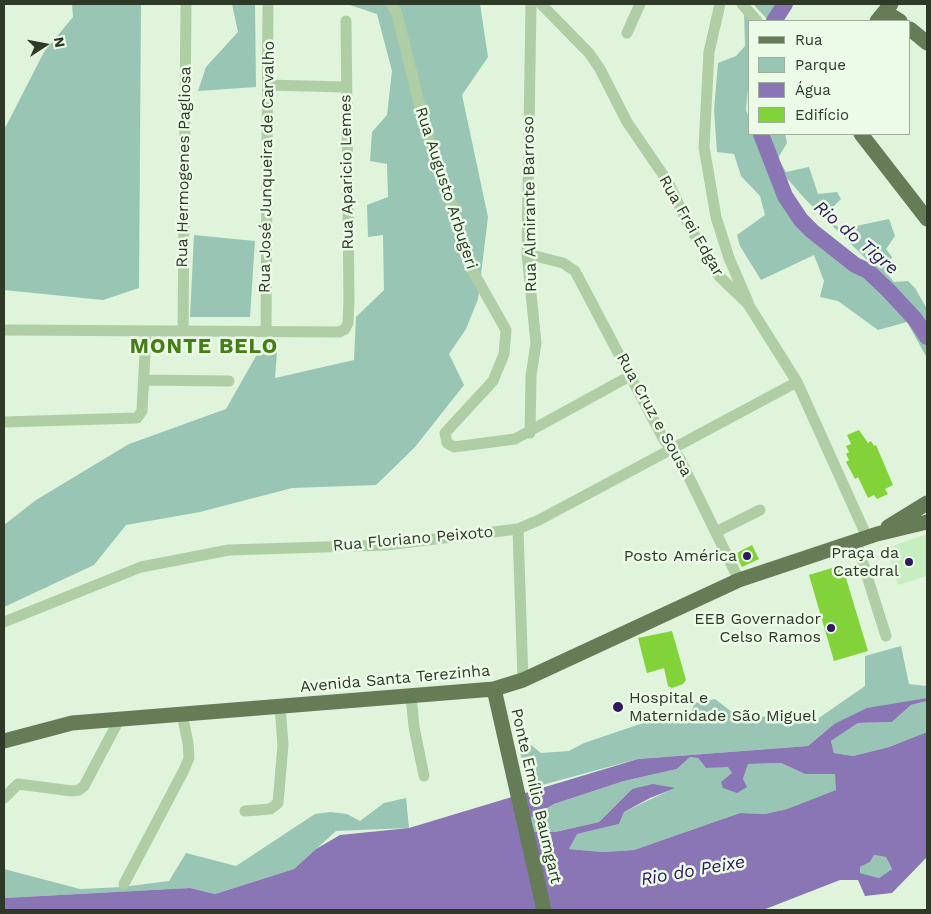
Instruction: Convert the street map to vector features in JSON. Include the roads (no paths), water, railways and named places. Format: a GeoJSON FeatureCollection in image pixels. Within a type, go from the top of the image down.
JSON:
{"type":"FeatureCollection","features":[{"type":"Feature","properties":{"kind":"main road"},"geometry":{"type":"LineString","coordinates":[[878,19],[890,4]]}},
{"type":"Feature","properties":{"kind":"main road"},"geometry":{"type":"LineString","coordinates":[[878,19],[892,16],[898,20]]}},
{"type":"Feature","properties":{"kind":"main road"},"geometry":{"type":"LineString","coordinates":[[911,30],[927,43]]}},
{"type":"Feature","properties":{"kind":"main road"},"geometry":{"type":"LineString","coordinates":[[862,135],[927,219]]}},
{"type":"Feature","properties":{"kind":"main road","name":"Avenida Santa Terezinha"},"geometry":{"type":"LineString","coordinates":[[882,532],[927,503]]}},
{"type":"Feature","properties":{"kind":"main road","name":"Avenida Santa Terezinha"},"geometry":{"type":"LineString","coordinates":[[4,741],[72,723],[494,689],[522,680],[739,580],[882,532],[927,522]]}},
{"type":"Feature","properties":{"kind":"main road","name":"Ponte Emílio Baumgart"},"geometry":{"type":"LineString","coordinates":[[494,689],[544,910]]}},
{"type":"Feature","properties":{"kind":"street","name":"Rua Hermogenes Pagliosa"},"geometry":{"type":"LineString","coordinates":[[183,330],[186,4]]}},
{"type":"Feature","properties":{"kind":"street","name":"Rua José Junqueira de Carvalho"},"geometry":{"type":"LineString","coordinates":[[266,331],[268,4]]}},
{"type":"Feature","properties":{"kind":"street","name":"Rua Augusto Arbugeri"},"geometry":{"type":"LineString","coordinates":[[392,4],[397,14],[427,135],[454,211],[471,268],[506,330],[504,354],[493,381],[445,433],[444,438],[449,446],[454,447],[515,439],[530,433],[630,376]]}},
{"type":"Feature","properties":{"kind":"street","name":"Rua Almirante Barroso"},"geometry":{"type":"LineString","coordinates":[[530,433],[531,376],[536,343],[527,254],[531,4]]}},
{"type":"Feature","properties":{"kind":"street","name":"Rua Frei Edgar"},"geometry":{"type":"LineString","coordinates":[[541,4],[588,53],[600,70],[627,122],[668,182],[688,226],[719,276],[748,304],[798,382],[861,539],[886,636]]}},
{"type":"Feature","properties":{"kind":"street"},"geometry":{"type":"LineString","coordinates":[[627,33],[640,4]]}},
{"type":"Feature","properties":{"kind":"street"},"geometry":{"type":"LineString","coordinates":[[720,4],[709,52],[704,147],[716,218],[729,258],[748,304]]}},
{"type":"Feature","properties":{"kind":"street"},"geometry":{"type":"LineString","coordinates":[[742,4],[756,20]]}},
{"type":"Feature","properties":{"kind":"street","name":"Rua Aparicio Lemes"},"geometry":{"type":"LineString","coordinates":[[266,331],[339,332],[348,323],[346,22]]}},
{"type":"Feature","properties":{"kind":"street"},"geometry":{"type":"LineString","coordinates":[[268,85],[345,88]]}},
{"type":"Feature","properties":{"kind":"street","name":"Rua Cruz e Sousa"},"geometry":{"type":"LineString","coordinates":[[527,254],[563,263],[575,271],[664,440],[680,459],[739,580]]}},
{"type":"Feature","properties":{"kind":"street"},"geometry":{"type":"LineString","coordinates":[[4,330],[266,331]]}},
{"type":"Feature","properties":{"kind":"street"},"geometry":{"type":"LineString","coordinates":[[4,422],[137,418],[142,411],[146,332]]}},
{"type":"Feature","properties":{"kind":"street"},"geometry":{"type":"LineString","coordinates":[[144,380],[228,381]]}},
{"type":"Feature","properties":{"kind":"street","name":"Rua Floriano Peixoto"},"geometry":{"type":"LineString","coordinates":[[4,622],[141,566],[257,548],[386,545],[518,528],[539,520],[672,451],[798,382]]}},
{"type":"Feature","properties":{"kind":"street"},"geometry":{"type":"LineString","coordinates":[[716,532],[760,510]]}},
{"type":"Feature","properties":{"kind":"street"},"geometry":{"type":"LineString","coordinates":[[518,528],[522,680]]}},
{"type":"Feature","properties":{"kind":"street"},"geometry":{"type":"LineString","coordinates":[[411,696],[414,727],[424,776]]}},
{"type":"Feature","properties":{"kind":"street"},"geometry":{"type":"LineString","coordinates":[[246,811],[276,807],[278,803],[283,745],[280,706]]}},
{"type":"Feature","properties":{"kind":"street"},"geometry":{"type":"LineString","coordinates":[[124,884],[189,758],[182,714]]}},
{"type":"Feature","properties":{"kind":"street"},"geometry":{"type":"LineString","coordinates":[[4,798],[18,784],[72,791],[79,790],[84,786],[119,720]]}},
{"type":"Feature","properties":{"kind":"water","name":"Rio do Peixe"},"geometry":{"type":"Polygon","coordinates":[[[927,698],[927,701],[911,705],[892,722],[858,723],[831,741],[834,753],[853,756],[889,747],[927,732],[927,857],[892,893],[865,896],[858,880],[840,880],[763,910],[4,910],[4,898],[190,888],[215,894],[294,869],[316,849],[340,835],[409,828],[638,759],[808,746],[834,724],[867,708],[927,698]],[[690,757],[677,769],[624,781],[554,804],[530,818],[535,832],[555,832],[599,822],[632,789],[653,784],[675,788],[650,798],[624,812],[619,824],[577,834],[569,849],[603,852],[634,850],[740,813],[765,814],[787,809],[836,790],[835,774],[805,774],[781,763],[748,764],[743,779],[747,787],[737,793],[723,788],[721,782],[732,773],[728,767],[706,768],[698,758],[690,757]],[[874,855],[870,862],[860,867],[860,873],[879,878],[892,869],[886,857],[874,855]]]}},
{"type":"Feature","properties":{"kind":"waterway","name":"Rio do Tigre"},"geometry":{"type":"LineString","coordinates":[[775,20],[785,4]]}},
{"type":"Feature","properties":{"kind":"waterway","name":"Rio do Tigre"},"geometry":{"type":"LineString","coordinates":[[761,135],[785,196],[801,220],[855,265],[868,271],[915,319],[927,337]]}},
{"type":"Feature","properties":{"kind":"place","name":"Posto América"},"geometry":{"type":"Point","coordinates":[747,556]}},
{"type":"Feature","properties":{"kind":"place","name":"Praça da Catedral"},"geometry":{"type":"Point","coordinates":[909,562]}},
{"type":"Feature","properties":{"kind":"place","name":"EEB Governador Celso Ramos"},"geometry":{"type":"Point","coordinates":[831,628]}},
{"type":"Feature","properties":{"kind":"place","name":"Hospital e Maternidade São Miguel"},"geometry":{"type":"Point","coordinates":[618,707]}},
{"type":"Feature","properties":{"kind":"district","name":"MONTE BELO"},"geometry":{"type":"Point","coordinates":[204,347]}}]}
